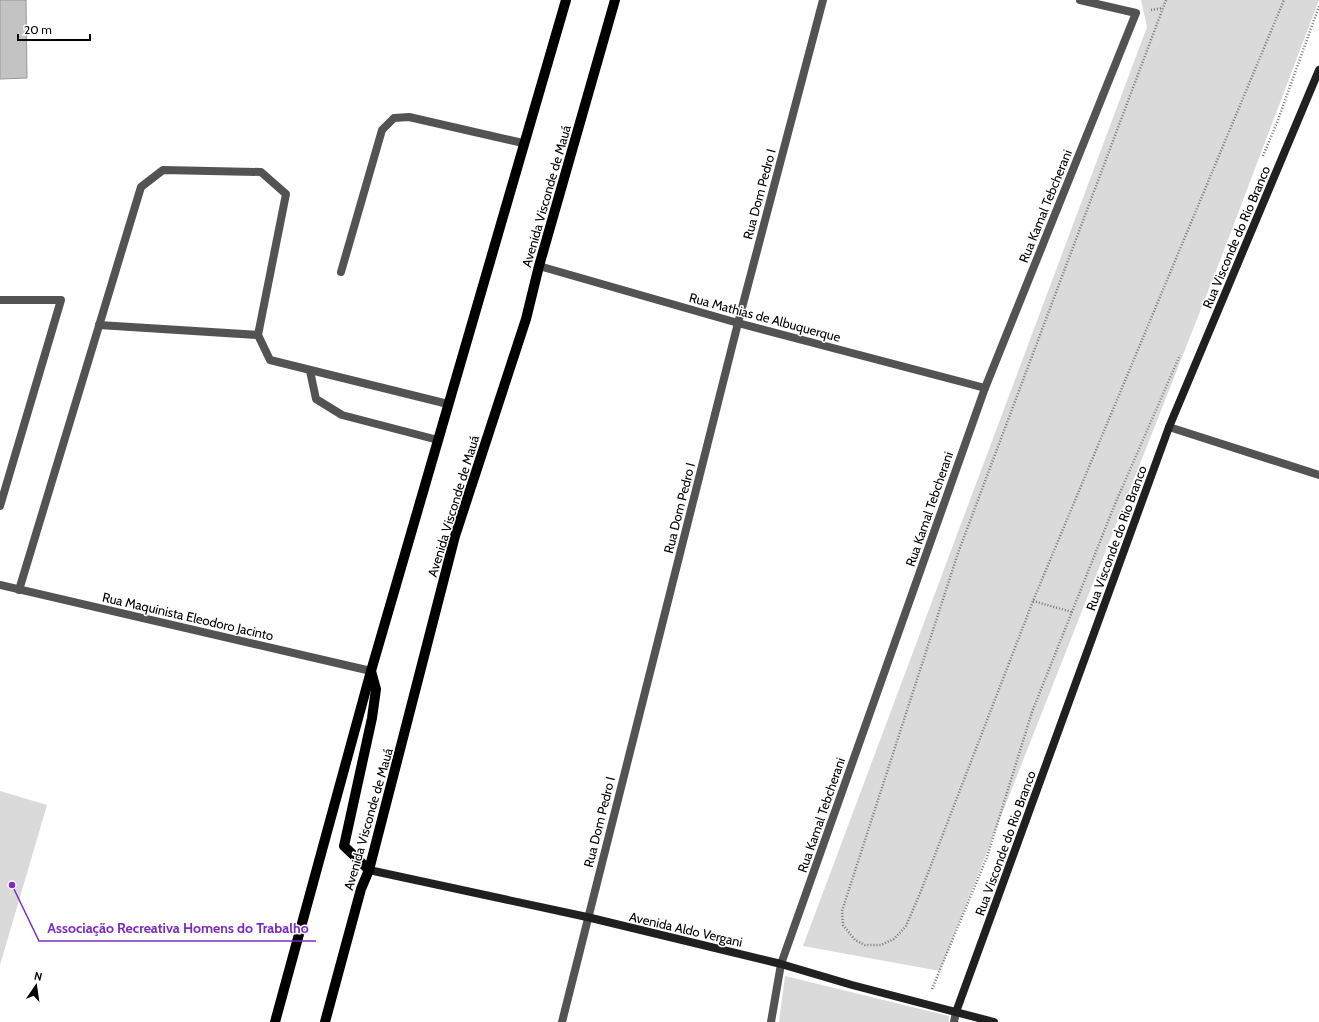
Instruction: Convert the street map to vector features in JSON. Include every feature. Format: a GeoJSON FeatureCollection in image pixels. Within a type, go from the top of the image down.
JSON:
{"type":"FeatureCollection","features":[{"type":"Feature","properties":{"kind":"main road"},"geometry":{"type":"LineString","coordinates":[[275,1022],[371,671],[523,143],[566,0]]}},
{"type":"Feature","properties":{"kind":"main road","name":"Avenida Visconde de Mauá"},"geometry":{"type":"LineString","coordinates":[[325,1022],[361,889],[369,870],[455,536],[526,319],[539,266],[615,0]]}},
{"type":"Feature","properties":{"kind":"main road","name":"Rua Visconde do Rio Branco"},"geometry":{"type":"LineString","coordinates":[[956,1012],[1169,427],[1319,70]]}},
{"type":"Feature","properties":{"kind":"main road"},"geometry":{"type":"LineString","coordinates":[[369,870],[344,846],[372,718],[376,690],[371,671]]}},
{"type":"Feature","properties":{"kind":"main road","name":"Avenida Aldo Vergani"},"geometry":{"type":"LineString","coordinates":[[369,870],[587,918],[781,964],[852,985],[994,1022]]}},
{"type":"Feature","properties":{"kind":"street","name":"Rua Dom Pedro I"},"geometry":{"type":"LineString","coordinates":[[562,1022],[738,323],[823,0]]}},
{"type":"Feature","properties":{"kind":"street","name":"Rua Kamal Tebcherani"},"geometry":{"type":"LineString","coordinates":[[771,1022],[781,964],[985,388],[1136,13],[1080,0]]}},
{"type":"Feature","properties":{"kind":"street"},"geometry":{"type":"LineString","coordinates":[[341,272],[382,130],[394,118],[409,117],[523,143]]}},
{"type":"Feature","properties":{"kind":"street"},"geometry":{"type":"LineString","coordinates":[[19,590],[141,187],[163,170],[261,172],[286,194],[258,335],[270,360],[448,404]]}},
{"type":"Feature","properties":{"kind":"street","name":"Rua Mathias de Albuquerque"},"geometry":{"type":"LineString","coordinates":[[539,266],[738,323],[985,388]]}},
{"type":"Feature","properties":{"kind":"street"},"geometry":{"type":"LineString","coordinates":[[0,300],[61,300],[0,506]]}},
{"type":"Feature","properties":{"kind":"street"},"geometry":{"type":"LineString","coordinates":[[99,325],[258,335]]}},
{"type":"Feature","properties":{"kind":"street"},"geometry":{"type":"LineString","coordinates":[[310,370],[316,399],[342,415],[438,440]]}},
{"type":"Feature","properties":{"kind":"street"},"geometry":{"type":"LineString","coordinates":[[1169,427],[1319,475]]}},
{"type":"Feature","properties":{"kind":"street","name":"Rua Maquinista Eleodoro Jacinto"},"geometry":{"type":"LineString","coordinates":[[0,585],[371,671]]}},
{"type":"Feature","properties":{"kind":"street","name":"Rua Visconde do Rio Branco"},"geometry":{"type":"LineString","coordinates":[[954,1022],[956,1012]]}},
{"type":"Feature","properties":{"kind":"path"},"geometry":{"type":"LineString","coordinates":[[1166,0],[958,553],[842,911],[843,925],[855,940],[865,945],[881,945],[894,939],[906,926],[930,868],[1033,601],[1284,0]]}},
{"type":"Feature","properties":{"kind":"path"},"geometry":{"type":"LineString","coordinates":[[1263,156],[1278,120],[1319,6]]}},
{"type":"Feature","properties":{"kind":"path"},"geometry":{"type":"LineString","coordinates":[[926,1004],[987,857],[1032,712],[1115,504],[1182,348]]}},
{"type":"Feature","properties":{"kind":"path"},"geometry":{"type":"LineString","coordinates":[[1033,601],[1072,612]]}},
{"type":"Feature","properties":{"kind":"shaded area"},"geometry":{"type":"Polygon","coordinates":[[[1141,0],[1319,0],[1218,266],[940,971],[803,946],[1147,27],[1141,0]]]}},
{"type":"Feature","properties":{"kind":"shaded area"},"geometry":{"type":"Polygon","coordinates":[[[0,791],[47,805],[0,965],[0,791]]]}},
{"type":"Feature","properties":{"kind":"shaded area"},"geometry":{"type":"Polygon","coordinates":[[[785,976],[949,1016],[949,1022],[779,1022],[785,976]]]}},
{"type":"Feature","properties":{"kind":"building"},"geometry":{"type":"Polygon","coordinates":[[[0,0],[26,0],[27,78],[0,79],[0,0]]]}},
{"type":"Feature","properties":{"kind":"place","name":"Associação Recreativa Homens do Trabalho"},"geometry":{"type":"Point","coordinates":[12,885]}}]}
